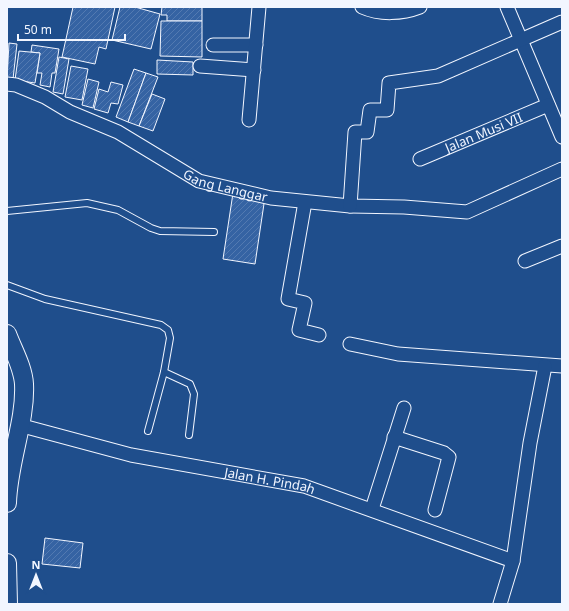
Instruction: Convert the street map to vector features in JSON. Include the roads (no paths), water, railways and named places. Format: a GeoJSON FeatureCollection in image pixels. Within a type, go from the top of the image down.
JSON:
{"type":"FeatureCollection","features":[{"type":"Feature","properties":{"kind":"street"},"geometry":{"type":"LineString","coordinates":[[249,120],[259,7]]}},
{"type":"Feature","properties":{"kind":"street"},"geometry":{"type":"LineString","coordinates":[[362,7],[383,12],[406,13],[420,7]]}},
{"type":"Feature","properties":{"kind":"street"},"geometry":{"type":"LineString","coordinates":[[507,7],[562,137]]}},
{"type":"Feature","properties":{"kind":"street"},"geometry":{"type":"LineString","coordinates":[[350,206],[354,132],[367,132],[370,110],[387,110],[389,83],[438,76],[562,22]]}},
{"type":"Feature","properties":{"kind":"street"},"geometry":{"type":"LineString","coordinates":[[213,45],[256,45]]}},
{"type":"Feature","properties":{"kind":"street"},"geometry":{"type":"LineString","coordinates":[[200,66],[254,70]]}},
{"type":"Feature","properties":{"kind":"street","name":"Gang Langgar"},"geometry":{"type":"LineString","coordinates":[[7,84],[16,85],[45,97],[70,112],[118,132],[199,181],[271,198],[350,206],[404,207],[466,212],[562,169]]}},
{"type":"Feature","properties":{"kind":"street","name":"Jalan Musi VII"},"geometry":{"type":"LineString","coordinates":[[420,159],[548,105]]}},
{"type":"Feature","properties":{"kind":"street"},"geometry":{"type":"LineString","coordinates":[[304,202],[288,298],[305,303],[299,330],[319,335]]}},
{"type":"Feature","properties":{"kind":"street"},"geometry":{"type":"LineString","coordinates":[[525,261],[562,246]]}},
{"type":"Feature","properties":{"kind":"street"},"geometry":{"type":"LineString","coordinates":[[7,334],[10,351],[21,366],[24,383],[23,407],[12,458],[7,503]]}},
{"type":"Feature","properties":{"kind":"street"},"geometry":{"type":"LineString","coordinates":[[350,344],[398,354],[545,366],[562,366]]}},
{"type":"Feature","properties":{"kind":"street"},"geometry":{"type":"LineString","coordinates":[[500,604],[513,561],[532,435],[545,366]]}},
{"type":"Feature","properties":{"kind":"street"},"geometry":{"type":"LineString","coordinates":[[372,509],[404,408]]}},
{"type":"Feature","properties":{"kind":"street","name":"Jalan H. Pindah"},"geometry":{"type":"LineString","coordinates":[[19,425],[131,454],[304,486],[372,509],[513,561]]}},
{"type":"Feature","properties":{"kind":"street"},"geometry":{"type":"LineString","coordinates":[[394,437],[444,453],[448,457],[436,510]]}},
{"type":"Feature","properties":{"kind":"street"},"geometry":{"type":"LineString","coordinates":[[7,563],[8,604]]}},
{"type":"Feature","properties":{"kind":"lane"},"geometry":{"type":"LineString","coordinates":[[7,211],[87,203],[118,210],[151,228],[160,231],[214,232]]}},
{"type":"Feature","properties":{"kind":"lane"},"geometry":{"type":"LineString","coordinates":[[7,286],[46,299],[160,325],[168,330],[170,338],[164,372],[148,431]]}},
{"type":"Feature","properties":{"kind":"lane"},"geometry":{"type":"LineString","coordinates":[[164,372],[190,384],[194,394],[189,435]]}}]}
